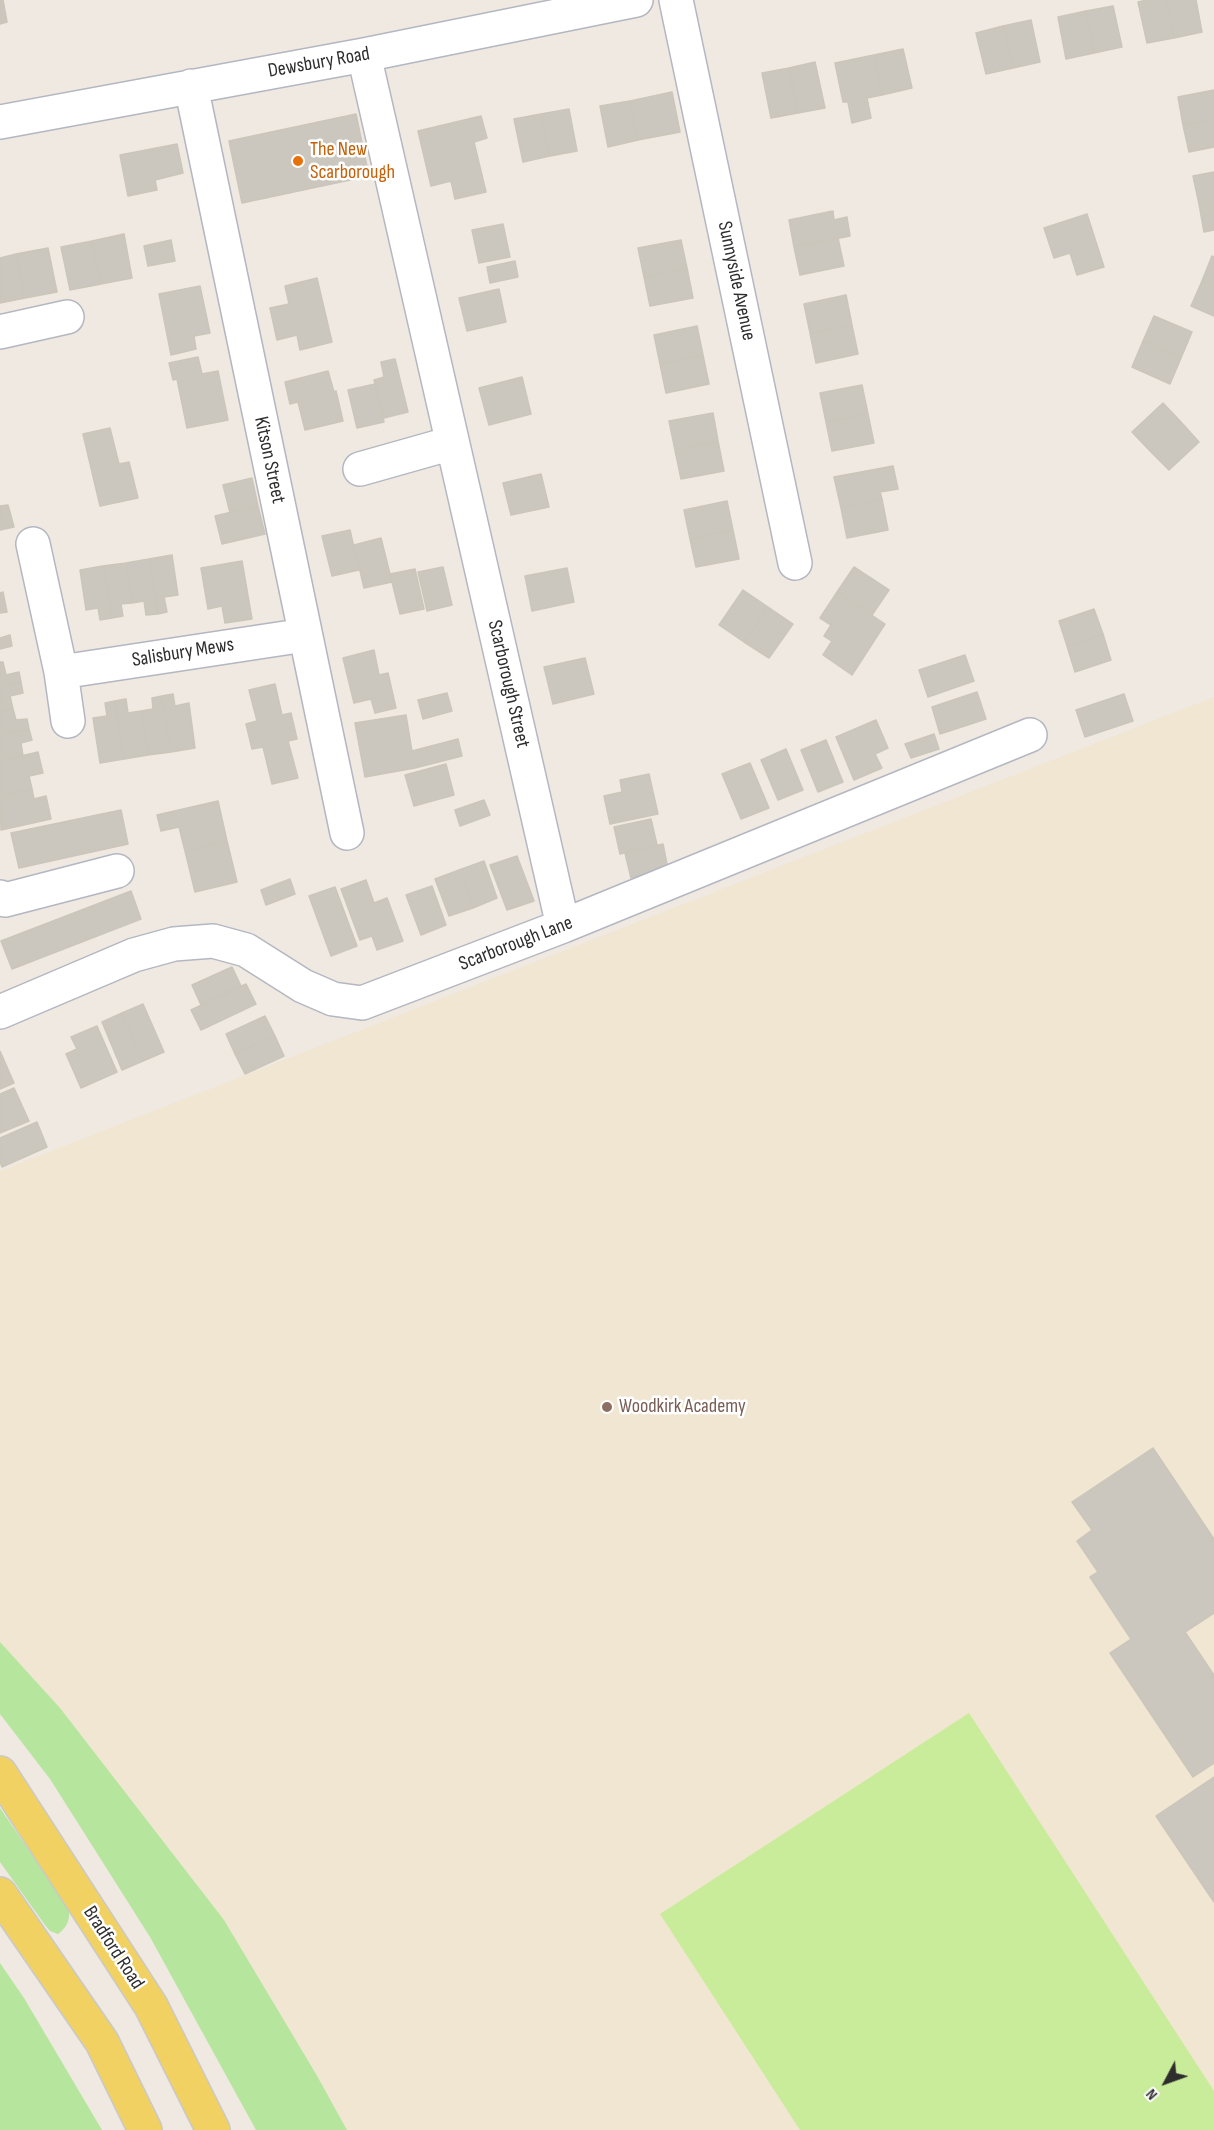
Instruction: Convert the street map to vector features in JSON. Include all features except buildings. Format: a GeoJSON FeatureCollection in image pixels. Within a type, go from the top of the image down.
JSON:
{"type":"FeatureCollection","features":[{"type":"Feature","properties":{"kind":"main road","name":"Bradford Road"},"geometry":{"type":"LineString","coordinates":[[0,1773],[151,2006],[213,2130]]}},
{"type":"Feature","properties":{"kind":"main road"},"geometry":{"type":"LineString","coordinates":[[0,1894],[102,2042],[145,2130]]}},
{"type":"Feature","properties":{"kind":"street","name":"Dewsbury Road"},"geometry":{"type":"LineString","coordinates":[[0,122],[364,55],[636,0]]}},
{"type":"Feature","properties":{"kind":"street","name":"Sunnyside Avenue"},"geometry":{"type":"LineString","coordinates":[[676,0],[795,563]]}},
{"type":"Feature","properties":{"kind":"street","name":"Scarborough Street"},"geometry":{"type":"LineString","coordinates":[[364,55],[563,926]]}},
{"type":"Feature","properties":{"kind":"street","name":"Kitson Street"},"geometry":{"type":"LineString","coordinates":[[191,86],[347,833]]}},
{"type":"Feature","properties":{"kind":"street"},"geometry":{"type":"LineString","coordinates":[[0,332],[67,317]]}},
{"type":"Feature","properties":{"kind":"street"},"geometry":{"type":"LineString","coordinates":[[360,469],[452,443]]}},
{"type":"Feature","properties":{"kind":"street"},"geometry":{"type":"LineString","coordinates":[[33,544],[61,672],[68,721]]}},
{"type":"Feature","properties":{"kind":"street","name":"Salisbury Mews"},"geometry":{"type":"LineString","coordinates":[[61,672],[305,635]]}},
{"type":"Feature","properties":{"kind":"street","name":"Scarborough Lane"},"geometry":{"type":"LineString","coordinates":[[0,1012],[134,954],[174,944],[213,941],[246,950],[303,986],[333,999],[362,1003],[563,926],[1030,735]]}},
{"type":"Feature","properties":{"kind":"street"},"geometry":{"type":"LineString","coordinates":[[0,897],[4,900],[117,871]]}},
{"type":"Feature","properties":{"kind":"shaded area","name":"Woodkirk Academy"},"geometry":{"type":"Polygon","coordinates":[[[1214,697],[1214,2130],[347,2130],[224,1920],[60,1708],[0,1642],[0,1171],[1214,697]]]}},
{"type":"Feature","properties":{"kind":"green space"},"geometry":{"type":"Polygon","coordinates":[[[0,1642],[60,1708],[224,1920],[347,2130],[256,2130],[150,1937],[50,1779],[0,1714],[0,1642]]]}},
{"type":"Feature","properties":{"kind":"green space"},"geometry":{"type":"Polygon","coordinates":[[[969,1713],[1214,2091],[1214,2130],[800,2130],[660,1914],[969,1713]]]}},
{"type":"Feature","properties":{"kind":"green space"},"geometry":{"type":"Polygon","coordinates":[[[0,1808],[69,1909],[67,1923],[58,1934],[50,1931],[45,1925],[0,1862],[0,1808]]]}},
{"type":"Feature","properties":{"kind":"green space"},"geometry":{"type":"Polygon","coordinates":[[[0,1963],[24,1998],[102,2130],[0,2130],[0,1963]]]}},
{"type":"Feature","properties":{"kind":"place","name":"The New Scarborough"},"geometry":{"type":"Point","coordinates":[298,161]}},
{"type":"Feature","properties":{"kind":"place","name":"Woodkirk Academy"},"geometry":{"type":"Point","coordinates":[607,1407]}}]}
